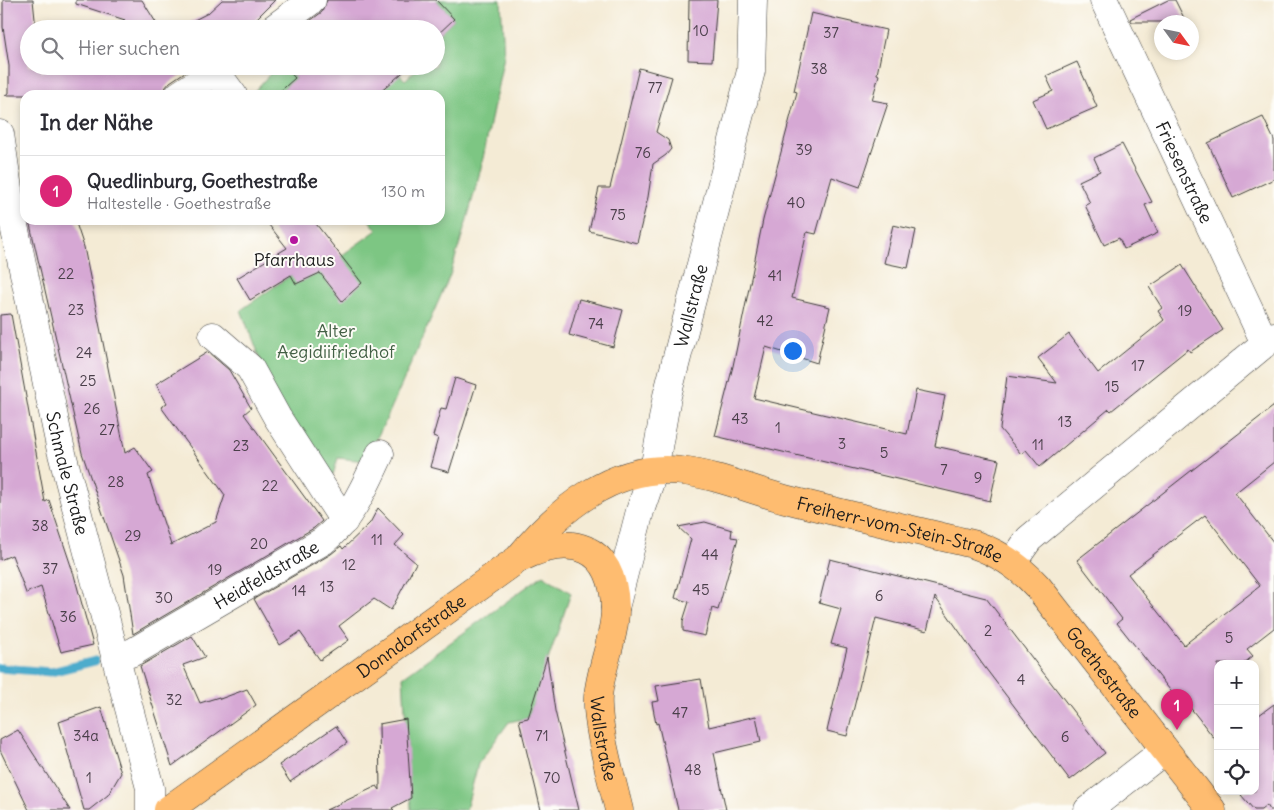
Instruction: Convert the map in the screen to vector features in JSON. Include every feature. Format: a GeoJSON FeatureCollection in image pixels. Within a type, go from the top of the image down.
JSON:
{"type":"FeatureCollection","features":[{"type":"Feature","properties":{"kind":"main road","name":"Donndorfstraße"},"geometry":{"type":"LineString","coordinates":[[168,810],[518,559],[535,538],[589,493],[622,478],[654,470]]}},
{"type":"Feature","properties":{"kind":"main road","name":"Freiherr-vom-Stein-Straße"},"geometry":{"type":"LineString","coordinates":[[654,470],[682,471],[973,544],[991,550],[1012,563]]}},
{"type":"Feature","properties":{"kind":"main road","name":"Wallstraße"},"geometry":{"type":"LineString","coordinates":[[518,559],[536,550],[571,545],[585,548],[604,565],[612,587],[615,608],[601,678],[598,710],[619,810]]}},
{"type":"Feature","properties":{"kind":"main road","name":"Goethestraße"},"geometry":{"type":"LineString","coordinates":[[1012,563],[1038,587],[1212,810]]}},
{"type":"Feature","properties":{"kind":"street"},"geometry":{"type":"LineString","coordinates":[[277,16],[312,0]]}},
{"type":"Feature","properties":{"kind":"street","name":"Wallstraße"},"geometry":{"type":"LineString","coordinates":[[615,608],[640,511],[654,470],[668,396],[751,71],[753,0]]}},
{"type":"Feature","properties":{"kind":"street","name":"Friesenstraße"},"geometry":{"type":"LineString","coordinates":[[1104,0],[1270,340]]}},
{"type":"Feature","properties":{"kind":"street"},"geometry":{"type":"LineString","coordinates":[[187,90],[211,75]]}},
{"type":"Feature","properties":{"kind":"street"},"geometry":{"type":"LineString","coordinates":[[223,75],[230,90]]}},
{"type":"Feature","properties":{"kind":"street","name":"Schmale Straße"},"geometry":{"type":"LineString","coordinates":[[0,134],[12,205],[60,446],[150,788],[150,810]]}},
{"type":"Feature","properties":{"kind":"street"},"geometry":{"type":"LineString","coordinates":[[213,336],[250,368],[272,410],[344,520]]}},
{"type":"Feature","properties":{"kind":"street","name":"Freiherr-vom-Stein-Straße"},"geometry":{"type":"LineString","coordinates":[[1012,563],[1029,539],[1270,340]]}},
{"type":"Feature","properties":{"kind":"street","name":"Heidfeldstraße"},"geometry":{"type":"LineString","coordinates":[[116,658],[133,652],[323,541],[344,520],[358,502],[380,454]]}},
{"type":"Feature","properties":{"kind":"street"},"geometry":{"type":"LineString","coordinates":[[1088,810],[1165,750]]}},
{"type":"Feature","properties":{"kind":"green space","name":"Alter Aegidiifriedhof"},"geometry":{"type":"Polygon","coordinates":[[[436,0],[501,0],[504,56],[481,168],[450,275],[386,420],[365,461],[338,458],[333,475],[322,471],[278,408],[241,310],[291,275],[338,258],[377,230],[373,225],[445,225],[445,90],[380,90],[388,75],[400,75],[405,80],[410,75],[445,75],[445,28],[454,19],[436,0]]]}},
{"type":"Feature","properties":{"kind":"green space"},"geometry":{"type":"Polygon","coordinates":[[[269,75],[292,75],[295,78],[282,90],[255,90],[269,75]]]}},
{"type":"Feature","properties":{"kind":"green space"},"geometry":{"type":"Polygon","coordinates":[[[543,575],[571,593],[528,718],[509,722],[478,764],[466,810],[411,810],[403,677],[543,575]]]}},
{"type":"Feature","properties":{"kind":"building"},"geometry":{"type":"Polygon","coordinates":[[[3,0],[33,0],[35,20],[20,20],[20,75],[180,75],[170,82],[165,90],[20,90],[20,95],[5,95],[9,93],[9,66],[3,27],[3,0]]]}},
{"type":"Feature","properties":{"kind":"building"},"geometry":{"type":"Polygon","coordinates":[[[76,0],[142,0],[154,20],[125,20],[76,4],[76,0]]]}},
{"type":"Feature","properties":{"kind":"building"},"geometry":{"type":"Polygon","coordinates":[[[222,0],[275,0],[255,20],[194,20],[208,13],[222,0]]]}},
{"type":"Feature","properties":{"kind":"building"},"geometry":{"type":"Polygon","coordinates":[[[327,0],[436,0],[454,19],[445,28],[445,20],[311,20],[322,12],[327,0]]]}},
{"type":"Feature","properties":{"kind":"building"},"geometry":{"type":"Polygon","coordinates":[[[689,0],[717,0],[712,61],[688,60],[689,0]]]}},
{"type":"Feature","properties":{"kind":"building"},"geometry":{"type":"Polygon","coordinates":[[[1168,0],[1175,0],[1182,15],[1154,15],[1154,22],[1132,22],[1130,19],[1168,0]]]}},
{"type":"Feature","properties":{"kind":"building"},"geometry":{"type":"Polygon","coordinates":[[[811,13],[886,30],[877,74],[879,75],[872,100],[888,103],[860,187],[832,177],[816,234],[807,232],[792,298],[830,307],[817,363],[766,347],[754,398],[907,434],[916,390],[945,396],[935,446],[999,460],[990,501],[715,436],[733,366],[763,220],[797,92],[794,91],[811,13]]]}},
{"type":"Feature","properties":{"kind":"building"},"geometry":{"type":"Polygon","coordinates":[[[1077,62],[1097,107],[1046,129],[1033,100],[1053,91],[1046,76],[1077,62]]]}},
{"type":"Feature","properties":{"kind":"building"},"geometry":{"type":"Polygon","coordinates":[[[639,68],[672,77],[656,132],[668,140],[671,149],[653,164],[648,197],[637,243],[589,231],[599,188],[610,188],[639,68]]]}},
{"type":"Feature","properties":{"kind":"building"},"geometry":{"type":"Polygon","coordinates":[[[292,75],[400,75],[383,90],[282,90],[295,78],[292,75]]]}},
{"type":"Feature","properties":{"kind":"building"},"geometry":{"type":"Polygon","coordinates":[[[1263,117],[1274,140],[1274,179],[1233,198],[1208,143],[1263,117]]]}},
{"type":"Feature","properties":{"kind":"building"},"geometry":{"type":"Polygon","coordinates":[[[1122,144],[1152,202],[1145,205],[1158,233],[1124,249],[1119,238],[1104,245],[1085,205],[1090,203],[1079,181],[1100,171],[1094,158],[1122,144]]]}},
{"type":"Feature","properties":{"kind":"building"},"geometry":{"type":"Polygon","coordinates":[[[30,225],[77,225],[84,247],[125,453],[135,447],[153,472],[148,475],[171,545],[216,522],[225,495],[161,407],[167,403],[156,384],[208,352],[229,370],[251,408],[244,414],[322,521],[314,528],[133,634],[124,575],[82,453],[30,225]]]}},
{"type":"Feature","properties":{"kind":"building"},"geometry":{"type":"Polygon","coordinates":[[[269,225],[317,225],[362,283],[342,301],[320,273],[296,284],[291,275],[250,300],[237,278],[287,248],[269,225]]]}},
{"type":"Feature","properties":{"kind":"building"},"geometry":{"type":"Polygon","coordinates":[[[893,225],[916,230],[908,268],[884,263],[893,225]]]}},
{"type":"Feature","properties":{"kind":"building"},"geometry":{"type":"Polygon","coordinates":[[[1182,265],[1223,330],[1190,352],[1188,349],[1111,411],[1109,409],[1040,467],[1026,450],[1021,454],[1000,429],[1007,376],[1057,383],[1038,358],[1069,334],[1098,373],[1164,320],[1158,311],[1162,308],[1149,287],[1182,265]]]}},
{"type":"Feature","properties":{"kind":"building"},"geometry":{"type":"Polygon","coordinates":[[[579,299],[623,310],[613,347],[569,335],[579,299]]]}},
{"type":"Feature","properties":{"kind":"building"},"geometry":{"type":"Polygon","coordinates":[[[11,314],[45,502],[49,500],[74,575],[93,645],[61,652],[41,587],[26,593],[12,555],[0,560],[0,315],[11,314]]]}},
{"type":"Feature","properties":{"kind":"building"},"geometry":{"type":"Polygon","coordinates":[[[455,378],[476,385],[449,472],[430,467],[438,438],[433,436],[441,408],[446,409],[455,378]]]}},
{"type":"Feature","properties":{"kind":"building"},"geometry":{"type":"Polygon","coordinates":[[[1274,406],[1274,462],[1235,493],[1274,543],[1274,628],[1247,649],[1253,656],[1248,660],[1214,660],[1214,738],[1189,706],[1185,709],[1117,623],[1122,619],[1077,560],[1274,406]],[[1205,515],[1128,574],[1184,645],[1260,586],[1205,515]]]}},
{"type":"Feature","properties":{"kind":"building"},"geometry":{"type":"Polygon","coordinates":[[[378,508],[404,535],[395,545],[416,563],[391,610],[374,599],[339,626],[349,640],[320,660],[300,632],[280,645],[254,599],[331,554],[341,546],[343,549],[370,523],[378,508]]]}},
{"type":"Feature","properties":{"kind":"building"},"geometry":{"type":"Polygon","coordinates":[[[705,522],[732,530],[731,537],[738,538],[718,610],[712,608],[705,636],[683,631],[683,621],[689,602],[675,598],[691,539],[678,527],[705,522]]]}},
{"type":"Feature","properties":{"kind":"building"},"geometry":{"type":"Polygon","coordinates":[[[830,559],[986,598],[1105,753],[1070,780],[983,665],[935,597],[927,631],[876,618],[847,736],[827,731],[847,648],[831,644],[841,609],[819,603],[830,559]]]}},
{"type":"Feature","properties":{"kind":"building"},"geometry":{"type":"Polygon","coordinates":[[[192,636],[205,657],[183,665],[200,703],[219,697],[220,699],[247,689],[256,705],[172,766],[140,666],[192,636]]]}},
{"type":"Feature","properties":{"kind":"building"},"geometry":{"type":"Polygon","coordinates":[[[547,657],[555,711],[579,810],[541,810],[519,720],[528,718],[547,657]]]}},
{"type":"Feature","properties":{"kind":"building"},"geometry":{"type":"Polygon","coordinates":[[[701,679],[709,727],[756,716],[761,742],[714,753],[726,810],[678,810],[658,723],[656,724],[652,702],[659,701],[656,686],[701,679]]]}},
{"type":"Feature","properties":{"kind":"building"},"geometry":{"type":"Polygon","coordinates":[[[1274,704],[1274,810],[1270,810],[1267,805],[1261,810],[1254,810],[1241,795],[1259,795],[1259,715],[1274,704]]]}},
{"type":"Feature","properties":{"kind":"building"},"geometry":{"type":"Polygon","coordinates":[[[101,707],[121,773],[108,795],[89,810],[84,810],[59,722],[101,707]]]}},
{"type":"Feature","properties":{"kind":"building"},"geometry":{"type":"Polygon","coordinates":[[[406,719],[411,798],[392,808],[394,810],[326,810],[377,786],[380,790],[379,724],[406,719]]]}},
{"type":"Feature","properties":{"kind":"building"},"geometry":{"type":"Polygon","coordinates":[[[336,726],[347,743],[290,782],[279,765],[336,726]]]}},
{"type":"Feature","properties":{"kind":"building"},"geometry":{"type":"Polygon","coordinates":[[[18,730],[70,810],[29,810],[0,750],[0,740],[18,730]]]}},
{"type":"Feature","properties":{"kind":"waterway"},"geometry":{"type":"LineString","coordinates":[[0,668],[51,672],[95,661]]}},
{"type":"Feature","properties":{"kind":"place","name":"Pfarrhaus"},"geometry":{"type":"Point","coordinates":[294,240]}},
{"type":"Feature","properties":{"kind":"place","name":"Quedlinburg, Goethestraße"},"geometry":{"type":"Point","coordinates":[1177,730]}}]}
